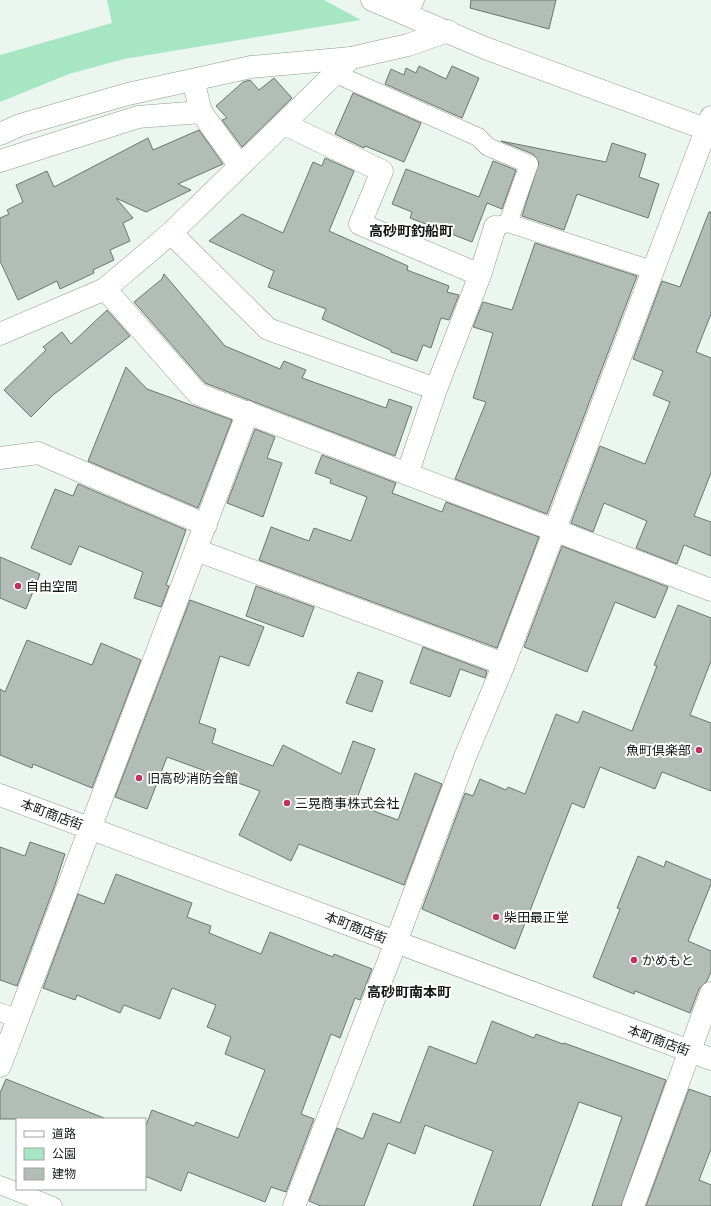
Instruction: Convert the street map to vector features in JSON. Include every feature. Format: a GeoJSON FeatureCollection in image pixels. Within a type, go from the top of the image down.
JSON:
{"type":"FeatureCollection","features":[{"type":"Feature","properties":{"kind":"street"},"geometry":{"type":"LineString","coordinates":[[294,1206],[396,942],[464,757],[504,664],[652,270],[710,126],[485,48],[448,31],[409,7],[372,0]]}},
{"type":"Feature","properties":{"kind":"street"},"geometry":{"type":"LineString","coordinates":[[0,134],[20,126],[128,94],[251,67],[352,58],[408,45],[448,31]]}},
{"type":"Feature","properties":{"kind":"street"},"geometry":{"type":"LineString","coordinates":[[0,334],[105,289],[171,233],[352,58]]}},
{"type":"Feature","properties":{"kind":"street"},"geometry":{"type":"LineString","coordinates":[[193,80],[201,112],[240,166]]}},
{"type":"Feature","properties":{"kind":"street"},"geometry":{"type":"LineString","coordinates":[[0,161],[138,117],[201,112]]}},
{"type":"Feature","properties":{"kind":"street"},"geometry":{"type":"LineString","coordinates":[[284,124],[382,171],[360,224],[480,275]]}},
{"type":"Feature","properties":{"kind":"street"},"geometry":{"type":"LineString","coordinates":[[408,472],[436,389],[480,275],[502,225]]}},
{"type":"Feature","properties":{"kind":"street"},"geometry":{"type":"LineString","coordinates":[[171,233],[268,329],[436,389]]}},
{"type":"Feature","properties":{"kind":"street"},"geometry":{"type":"LineString","coordinates":[[105,289],[198,394],[408,472],[555,531],[711,590]]}},
{"type":"Feature","properties":{"kind":"street"},"geometry":{"type":"LineString","coordinates":[[0,1066],[9,1016],[91,828],[248,412]]}},
{"type":"Feature","properties":{"kind":"street"},"geometry":{"type":"LineString","coordinates":[[0,458],[38,453],[206,525]]}},
{"type":"Feature","properties":{"kind":"street"},"geometry":{"type":"LineString","coordinates":[[196,550],[504,664]]}},
{"type":"Feature","properties":{"kind":"street","name":"本町商店街"},"geometry":{"type":"LineString","coordinates":[[0,795],[711,1059]]}},
{"type":"Feature","properties":{"kind":"street"},"geometry":{"type":"LineString","coordinates":[[633,1206],[711,993]]}},
{"type":"Feature","properties":{"kind":"lane"},"geometry":{"type":"LineString","coordinates":[[336,74],[478,137],[488,147],[529,164],[502,225],[652,270]]}},
{"type":"Feature","properties":{"kind":"lane"},"geometry":{"type":"LineString","coordinates":[[0,1185],[53,1206]]}},
{"type":"Feature","properties":{"kind":"green space"},"geometry":{"type":"Polygon","coordinates":[[[107,0],[324,0],[361,20],[124,59],[69,74],[0,102],[0,55],[112,23],[107,0]]]}},
{"type":"Feature","properties":{"kind":"building"},"geometry":{"type":"Polygon","coordinates":[[[471,0],[556,0],[549,29],[470,8],[471,0]]]}},
{"type":"Feature","properties":{"kind":"building"},"geometry":{"type":"Polygon","coordinates":[[[419,66],[446,79],[452,66],[479,78],[462,118],[385,84],[391,69],[404,75],[406,68],[416,73],[419,66]]]}},
{"type":"Feature","properties":{"kind":"building"},"geometry":{"type":"Polygon","coordinates":[[[274,78],[292,98],[242,147],[222,120],[227,118],[216,106],[243,82],[250,80],[259,90],[274,78]]]}},
{"type":"Feature","properties":{"kind":"building"},"geometry":{"type":"Polygon","coordinates":[[[353,93],[421,123],[404,162],[365,146],[364,148],[335,134],[353,93]]]}},
{"type":"Feature","properties":{"kind":"building"},"geometry":{"type":"Polygon","coordinates":[[[199,130],[223,164],[178,184],[191,190],[146,212],[116,198],[133,218],[123,223],[130,241],[110,250],[114,260],[93,270],[94,273],[60,289],[57,281],[18,300],[0,261],[0,218],[9,214],[7,210],[23,202],[16,185],[47,171],[54,187],[148,138],[153,150],[199,130]]]}},
{"type":"Feature","properties":{"kind":"building"},"geometry":{"type":"Polygon","coordinates":[[[501,141],[606,162],[612,143],[646,154],[639,177],[659,184],[648,218],[577,194],[564,230],[522,216],[539,162],[533,154],[501,141]]]}},
{"type":"Feature","properties":{"kind":"building"},"geometry":{"type":"Polygon","coordinates":[[[325,158],[354,171],[329,231],[408,266],[407,270],[449,286],[447,292],[459,295],[449,320],[441,318],[431,348],[423,345],[417,361],[391,352],[391,350],[322,319],[326,309],[268,287],[274,271],[209,241],[242,214],[283,233],[313,162],[322,166],[325,158]]]}},
{"type":"Feature","properties":{"kind":"building"},"geometry":{"type":"Polygon","coordinates":[[[493,161],[516,170],[502,209],[487,203],[472,242],[410,218],[412,212],[392,204],[406,169],[479,197],[493,161]]]}},
{"type":"Feature","properties":{"kind":"building"},"geometry":{"type":"Polygon","coordinates":[[[709,212],[711,212],[711,314],[696,352],[711,358],[711,473],[694,516],[711,522],[711,556],[684,545],[677,564],[636,548],[647,521],[604,503],[593,532],[571,523],[600,446],[645,464],[670,402],[653,395],[663,371],[633,359],[662,281],[680,287],[709,212]]]}},
{"type":"Feature","properties":{"kind":"building"},"geometry":{"type":"Polygon","coordinates":[[[535,243],[637,276],[547,514],[455,479],[486,402],[473,398],[493,333],[473,327],[483,302],[512,310],[535,243]]]}},
{"type":"Feature","properties":{"kind":"building"},"geometry":{"type":"Polygon","coordinates":[[[164,274],[225,346],[280,369],[284,361],[306,370],[302,378],[386,408],[389,399],[412,407],[395,456],[205,383],[134,302],[162,279],[164,274]]]}},
{"type":"Feature","properties":{"kind":"building"},"geometry":{"type":"Polygon","coordinates":[[[107,310],[130,336],[53,395],[31,417],[4,390],[46,350],[43,347],[62,332],[71,344],[107,310]]]}},
{"type":"Feature","properties":{"kind":"building"},"geometry":{"type":"Polygon","coordinates":[[[126,367],[147,389],[232,420],[198,508],[88,461],[126,367]]]}},
{"type":"Feature","properties":{"kind":"building"},"geometry":{"type":"Polygon","coordinates":[[[255,429],[275,437],[267,458],[282,463],[263,517],[227,503],[255,429]]]}},
{"type":"Feature","properties":{"kind":"building"},"geometry":{"type":"Polygon","coordinates":[[[322,455],[396,483],[392,493],[442,512],[446,502],[539,537],[497,648],[259,560],[271,527],[309,541],[314,528],[351,541],[367,497],[330,483],[331,479],[315,473],[322,455]]]}},
{"type":"Feature","properties":{"kind":"building"},"geometry":{"type":"Polygon","coordinates":[[[78,484],[186,530],[166,585],[169,586],[161,607],[134,598],[143,572],[79,546],[71,565],[31,548],[55,489],[73,496],[78,484]]]}},
{"type":"Feature","properties":{"kind":"building"},"geometry":{"type":"Polygon","coordinates":[[[562,546],[668,587],[655,618],[615,602],[587,672],[524,647],[562,546]]]}},
{"type":"Feature","properties":{"kind":"building","name":"自由空間"},"geometry":{"type":"Polygon","coordinates":[[[0,557],[40,574],[26,609],[0,598],[0,557]]]}},
{"type":"Feature","properties":{"kind":"building"},"geometry":{"type":"Polygon","coordinates":[[[256,586],[314,607],[303,637],[246,616],[256,586]]]}},
{"type":"Feature","properties":{"kind":"building"},"geometry":{"type":"Polygon","coordinates":[[[190,600],[264,627],[249,666],[220,656],[199,723],[216,729],[212,743],[273,766],[283,745],[341,774],[353,741],[375,749],[355,804],[398,820],[415,773],[442,784],[404,885],[299,844],[291,861],[239,835],[260,791],[167,757],[147,809],[115,797],[190,600]]]}},
{"type":"Feature","properties":{"kind":"building"},"geometry":{"type":"Polygon","coordinates":[[[678,605],[711,618],[711,661],[690,715],[711,723],[711,791],[662,772],[655,789],[600,767],[584,808],[572,803],[515,949],[422,909],[465,793],[473,796],[480,779],[506,790],[508,787],[525,794],[556,714],[578,723],[583,711],[632,731],[657,666],[654,665],[678,605]]]}},
{"type":"Feature","properties":{"kind":"building"},"geometry":{"type":"Polygon","coordinates":[[[27,640],[92,665],[101,643],[141,660],[92,788],[33,764],[32,768],[0,755],[0,689],[5,692],[27,640]]]}},
{"type":"Feature","properties":{"kind":"building"},"geometry":{"type":"Polygon","coordinates":[[[423,647],[487,671],[485,678],[460,669],[450,697],[410,683],[423,647]]]}},
{"type":"Feature","properties":{"kind":"building"},"geometry":{"type":"Polygon","coordinates":[[[358,672],[383,681],[372,712],[346,703],[358,672]]]}},
{"type":"Feature","properties":{"kind":"building"},"geometry":{"type":"Polygon","coordinates":[[[30,842],[65,854],[17,986],[0,980],[0,847],[25,856],[30,842]]]}},
{"type":"Feature","properties":{"kind":"building"},"geometry":{"type":"Polygon","coordinates":[[[638,856],[664,867],[666,861],[711,880],[711,884],[688,941],[711,951],[711,972],[707,981],[699,989],[690,1013],[635,991],[634,994],[593,977],[620,909],[617,908],[638,856]]]}},
{"type":"Feature","properties":{"kind":"building"},"geometry":{"type":"Polygon","coordinates":[[[116,874],[192,903],[187,917],[211,926],[209,933],[261,954],[270,932],[333,957],[334,954],[372,969],[360,1000],[355,998],[340,1038],[331,1034],[301,1114],[314,1119],[286,1192],[271,1187],[265,1202],[188,1172],[181,1191],[146,1176],[146,1125],[152,1110],[194,1126],[196,1122],[238,1138],[265,1070],[225,1054],[231,1037],[207,1027],[216,1005],[172,988],[160,1019],[124,1005],[120,1013],[77,995],[75,1000],[43,988],[78,894],[104,904],[116,874]]]}},
{"type":"Feature","properties":{"kind":"building"},"geometry":{"type":"Polygon","coordinates":[[[492,1021],[534,1038],[536,1034],[666,1080],[621,1206],[592,1206],[622,1117],[579,1102],[540,1206],[473,1206],[493,1151],[425,1125],[415,1154],[388,1143],[364,1206],[321,1206],[309,1201],[337,1128],[363,1139],[373,1113],[400,1123],[429,1046],[476,1064],[492,1021]]]}},
{"type":"Feature","properties":{"kind":"building"},"geometry":{"type":"Polygon","coordinates":[[[6,1079],[104,1118],[0,1119],[0,1093],[6,1079]]]}},
{"type":"Feature","properties":{"kind":"building"},"geometry":{"type":"Polygon","coordinates":[[[689,1089],[711,1097],[711,1149],[699,1180],[711,1185],[711,1206],[646,1206],[689,1089]]]}},
{"type":"Feature","properties":{"kind":"place","name":"自由空間"},"geometry":{"type":"Point","coordinates":[18,586]}},
{"type":"Feature","properties":{"kind":"place","name":"魚町倶楽部"},"geometry":{"type":"Point","coordinates":[699,750]}},
{"type":"Feature","properties":{"kind":"place","name":"旧高砂消防会館"},"geometry":{"type":"Point","coordinates":[139,778]}},
{"type":"Feature","properties":{"kind":"place","name":"三晃商事株式会社"},"geometry":{"type":"Point","coordinates":[287,803]}},
{"type":"Feature","properties":{"kind":"place","name":"柴田最正堂"},"geometry":{"type":"Point","coordinates":[496,917]}},
{"type":"Feature","properties":{"kind":"place","name":"かめもと"},"geometry":{"type":"Point","coordinates":[634,960]}},
{"type":"Feature","properties":{"kind":"district","name":"高砂町釣船町"},"geometry":{"type":"Point","coordinates":[411,230]}},
{"type":"Feature","properties":{"kind":"district","name":"高砂町南本町"},"geometry":{"type":"Point","coordinates":[409,991]}}]}
